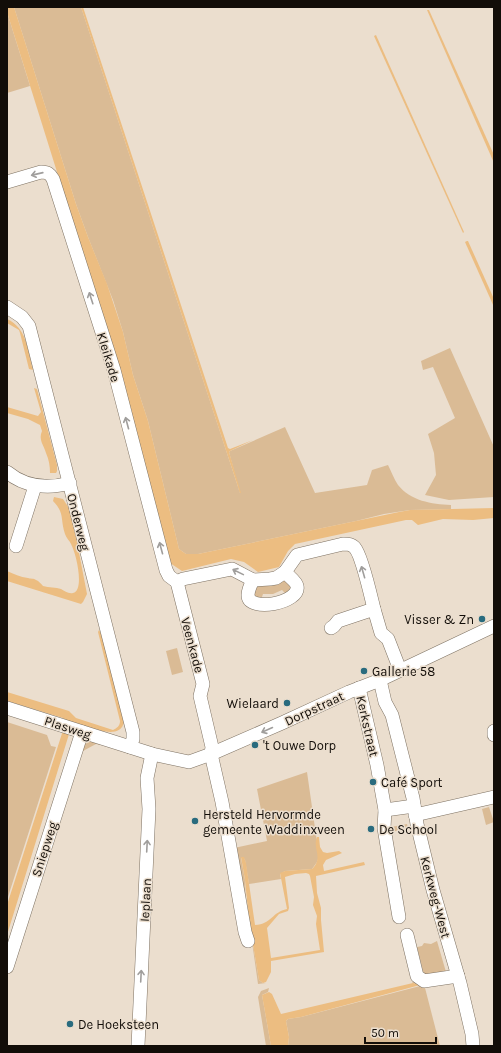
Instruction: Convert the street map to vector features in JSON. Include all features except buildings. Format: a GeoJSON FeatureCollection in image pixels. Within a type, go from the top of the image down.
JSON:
{"type":"FeatureCollection","features":[{"type":"Feature","properties":{"kind":"street","name":"Kleikade"},"geometry":{"type":"LineString","coordinates":[[7,182],[42,172],[47,172],[53,179],[114,370],[166,570],[169,576],[177,582]]}},
{"type":"Feature","properties":{"kind":"street","name":"Onderweg"},"geometry":{"type":"LineString","coordinates":[[7,307],[22,317],[29,326],[133,732],[133,739],[130,747]]}},
{"type":"Feature","properties":{"kind":"street"},"geometry":{"type":"LineString","coordinates":[[7,472],[18,480],[35,486],[61,486],[70,484]]}},
{"type":"Feature","properties":{"kind":"street"},"geometry":{"type":"LineString","coordinates":[[16,546],[35,486]]}},
{"type":"Feature","properties":{"kind":"street"},"geometry":{"type":"LineString","coordinates":[[177,582],[184,579],[232,569],[253,580],[270,580],[285,572],[297,555],[343,544],[353,546],[358,555],[381,633],[388,639],[400,670]]}},
{"type":"Feature","properties":{"kind":"street"},"geometry":{"type":"LineString","coordinates":[[253,580],[248,594],[252,601],[262,605],[277,603],[287,599],[296,592],[298,588],[297,584],[285,572]]}},
{"type":"Feature","properties":{"kind":"street","name":"Veenkade"},"geometry":{"type":"LineString","coordinates":[[177,582],[203,684],[200,696],[212,747],[211,754],[222,802],[245,932],[248,941]]}},
{"type":"Feature","properties":{"kind":"street"},"geometry":{"type":"LineString","coordinates":[[331,628],[338,621],[374,609]]}},
{"type":"Feature","properties":{"kind":"street","name":"Dorpstraat"},"geometry":{"type":"LineString","coordinates":[[130,747],[152,754],[189,762],[211,754],[380,680],[494,626]]}},
{"type":"Feature","properties":{"kind":"street","name":"Kerkweg-West"},"geometry":{"type":"LineString","coordinates":[[380,680],[385,702],[392,715],[433,890],[458,976],[472,1034],[473,1046]]}},
{"type":"Feature","properties":{"kind":"street","name":"Kerkstraat"},"geometry":{"type":"LineString","coordinates":[[359,688],[377,765],[385,810],[384,828],[399,917]]}},
{"type":"Feature","properties":{"kind":"street","name":"Plasweg"},"geometry":{"type":"LineString","coordinates":[[7,708],[130,747]]}},
{"type":"Feature","properties":{"kind":"street","name":"Sniepweg"},"geometry":{"type":"LineString","coordinates":[[7,967],[73,729]]}},
{"type":"Feature","properties":{"kind":"street","name":"Ieplaan"},"geometry":{"type":"LineString","coordinates":[[138,1046],[149,809],[147,778],[152,754]]}},
{"type":"Feature","properties":{"kind":"street"},"geometry":{"type":"LineString","coordinates":[[385,810],[415,810],[494,797]]}},
{"type":"Feature","properties":{"kind":"street"},"geometry":{"type":"LineString","coordinates":[[407,935],[417,976],[424,981],[458,976]]}},
{"type":"Feature","properties":{"kind":"shaded area"},"geometry":{"type":"Polygon","coordinates":[[[7,7],[14,7],[76,204],[107,284],[123,332],[133,375],[148,421],[179,549],[186,554],[198,554],[410,510],[494,508],[494,518],[473,520],[443,519],[418,525],[412,520],[406,520],[295,544],[288,551],[279,567],[258,572],[244,562],[231,559],[182,571],[170,563],[131,416],[132,412],[7,12],[7,7]]]}},
{"type":"Feature","properties":{"kind":"shaded area"},"geometry":{"type":"Polygon","coordinates":[[[14,7],[81,7],[240,493],[229,452],[285,427],[315,493],[367,485],[372,470],[388,465],[398,485],[409,495],[422,501],[451,505],[451,509],[410,510],[384,514],[198,554],[186,554],[179,549],[148,421],[133,375],[123,332],[113,300],[76,204],[14,7]]]}},
{"type":"Feature","properties":{"kind":"shaded area"},"geometry":{"type":"Polygon","coordinates":[[[81,7],[83,7],[228,448],[230,449],[253,440],[229,452],[241,493],[240,493],[81,7]]]}},
{"type":"Feature","properties":{"kind":"shaded area"},"geometry":{"type":"Polygon","coordinates":[[[427,10],[429,10],[494,155],[494,163],[427,10]]]}},
{"type":"Feature","properties":{"kind":"shaded area"},"geometry":{"type":"Polygon","coordinates":[[[7,12],[30,86],[7,93],[7,12]]]}},
{"type":"Feature","properties":{"kind":"shaded area"},"geometry":{"type":"Polygon","coordinates":[[[376,35],[464,232],[463,233],[374,36],[376,35]]]}},
{"type":"Feature","properties":{"kind":"shaded area"},"geometry":{"type":"Polygon","coordinates":[[[467,241],[494,299],[494,307],[465,242],[467,241]]]}},
{"type":"Feature","properties":{"kind":"shaded area"},"geometry":{"type":"Polygon","coordinates":[[[7,319],[14,323],[23,334],[33,370],[29,369],[19,330],[7,323],[7,319]]]}},
{"type":"Feature","properties":{"kind":"shaded area"},"geometry":{"type":"Polygon","coordinates":[[[450,348],[494,447],[494,497],[449,500],[425,495],[436,475],[434,453],[428,434],[455,418],[433,367],[423,370],[421,361],[450,348]]]}},
{"type":"Feature","properties":{"kind":"shaded area"},"geometry":{"type":"Polygon","coordinates":[[[34,388],[37,389],[57,465],[56,473],[50,473],[49,461],[41,440],[42,431],[40,425],[28,419],[7,413],[7,407],[38,416],[41,412],[34,388]]]}},
{"type":"Feature","properties":{"kind":"shaded area"},"geometry":{"type":"Polygon","coordinates":[[[54,497],[63,499],[69,508],[87,594],[81,604],[7,581],[7,571],[20,576],[35,579],[43,586],[59,588],[70,593],[77,590],[79,579],[77,563],[73,549],[65,534],[61,513],[53,501],[54,497]]]}},
{"type":"Feature","properties":{"kind":"shaded area"},"geometry":{"type":"Polygon","coordinates":[[[283,578],[292,587],[287,595],[282,590],[273,594],[263,594],[261,600],[254,597],[255,586],[283,578]]]}},
{"type":"Feature","properties":{"kind":"shaded area"},"geometry":{"type":"Polygon","coordinates":[[[99,630],[124,722],[121,728],[110,732],[75,723],[70,731],[7,935],[7,905],[66,721],[63,718],[7,701],[7,692],[69,711],[76,718],[113,730],[119,726],[120,721],[98,632],[99,630]]]}},
{"type":"Feature","properties":{"kind":"shaded area"},"geometry":{"type":"Polygon","coordinates":[[[177,648],[183,672],[172,675],[166,651],[177,648]]]}},
{"type":"Feature","properties":{"kind":"shaded area"},"geometry":{"type":"Polygon","coordinates":[[[7,722],[47,735],[51,746],[56,747],[7,900],[7,722]]]}},
{"type":"Feature","properties":{"kind":"shaded area"},"geometry":{"type":"Polygon","coordinates":[[[91,741],[103,743],[102,745],[96,744],[82,753],[83,745],[91,741]]]}},
{"type":"Feature","properties":{"kind":"shaded area"},"geometry":{"type":"Polygon","coordinates":[[[307,772],[319,856],[317,862],[312,869],[285,871],[280,874],[281,879],[249,884],[245,860],[243,857],[241,858],[245,880],[246,901],[244,901],[234,848],[267,841],[257,789],[307,772]]]}},
{"type":"Feature","properties":{"kind":"shaded area"},"geometry":{"type":"Polygon","coordinates":[[[489,807],[494,822],[486,825],[482,809],[489,807]]]}},
{"type":"Feature","properties":{"kind":"shaded area"},"geometry":{"type":"Polygon","coordinates":[[[407,824],[408,828],[392,832],[391,827],[407,824]]]}},
{"type":"Feature","properties":{"kind":"shaded area"},"geometry":{"type":"Polygon","coordinates":[[[317,837],[319,837],[320,847],[323,852],[327,853],[339,851],[342,853],[326,860],[323,865],[324,871],[364,862],[365,865],[316,876],[317,893],[321,908],[324,952],[271,961],[271,972],[266,982],[263,983],[259,980],[249,921],[241,857],[244,857],[246,863],[255,925],[261,924],[287,909],[280,873],[285,871],[312,869],[318,857],[317,837]],[[295,874],[285,877],[289,908],[288,911],[279,914],[267,928],[271,958],[320,950],[316,924],[317,916],[313,905],[314,897],[309,874],[295,874]]]}},
{"type":"Feature","properties":{"kind":"shaded area"},"geometry":{"type":"Polygon","coordinates":[[[249,921],[259,980],[266,983],[258,984],[249,921]]]}},
{"type":"Feature","properties":{"kind":"shaded area"},"geometry":{"type":"Polygon","coordinates":[[[437,941],[446,972],[424,975],[417,947],[422,946],[424,943],[431,944],[437,941]]]}},
{"type":"Feature","properties":{"kind":"shaded area"},"geometry":{"type":"Polygon","coordinates":[[[416,981],[424,984],[440,1046],[288,1046],[289,1037],[286,1021],[288,1019],[301,1017],[420,986],[412,982],[416,981]]]}},
{"type":"Feature","properties":{"kind":"shaded area"},"geometry":{"type":"Polygon","coordinates":[[[413,983],[420,985],[301,1017],[288,1019],[286,1021],[289,1037],[288,1046],[271,1046],[262,995],[269,992],[272,994],[281,1014],[413,983]]]}},
{"type":"Feature","properties":{"kind":"shaded area"},"geometry":{"type":"Polygon","coordinates":[[[269,988],[268,992],[262,995],[271,1046],[266,1046],[258,997],[261,991],[269,988]]]}},
{"type":"Feature","properties":{"kind":"place","name":"Visser & Zn"},"geometry":{"type":"Point","coordinates":[482,619]}},
{"type":"Feature","properties":{"kind":"place","name":"Gallerie 58"},"geometry":{"type":"Point","coordinates":[364,671]}},
{"type":"Feature","properties":{"kind":"place","name":"Wielaard"},"geometry":{"type":"Point","coordinates":[287,703]}},
{"type":"Feature","properties":{"kind":"place","name":"'t Ouwe Dorp"},"geometry":{"type":"Point","coordinates":[255,745]}},
{"type":"Feature","properties":{"kind":"place","name":"Café Sport"},"geometry":{"type":"Point","coordinates":[373,782]}},
{"type":"Feature","properties":{"kind":"place","name":"Hersteld Hervormde gemeente Waddinxveen"},"geometry":{"type":"Point","coordinates":[195,821]}},
{"type":"Feature","properties":{"kind":"place","name":"De School"},"geometry":{"type":"Point","coordinates":[371,829]}},
{"type":"Feature","properties":{"kind":"place","name":"De Hoeksteen"},"geometry":{"type":"Point","coordinates":[70,1024]}}]}
